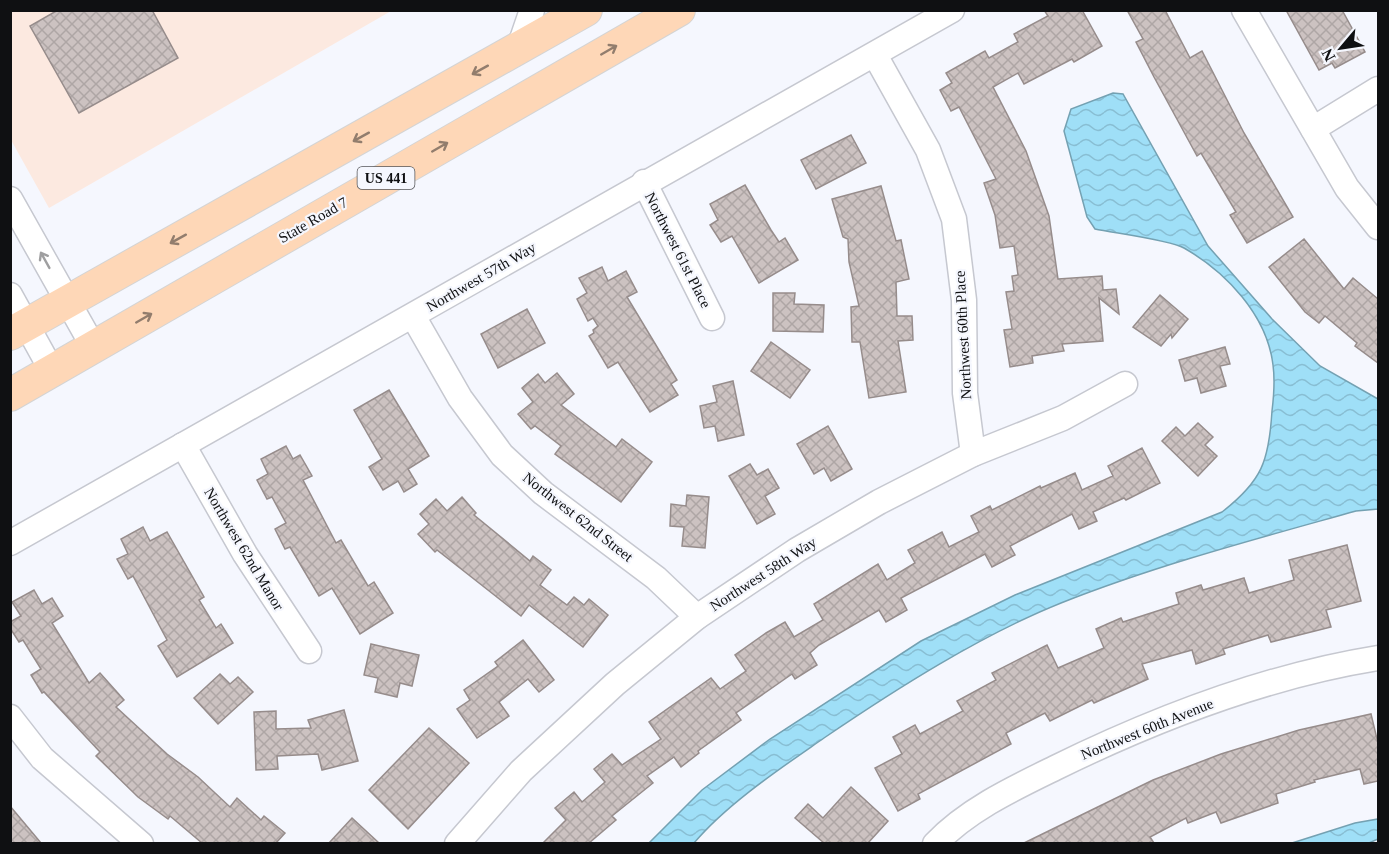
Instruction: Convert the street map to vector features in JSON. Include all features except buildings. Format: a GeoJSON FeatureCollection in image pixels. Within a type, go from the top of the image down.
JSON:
{"type":"FeatureCollection","features":[{"type":"Feature","properties":{"kind":"main road"},"geometry":{"type":"LineString","coordinates":[[18,329],[586,10]]}},
{"type":"Feature","properties":{"kind":"main road","name":"State Road 7"},"geometry":{"type":"LineString","coordinates":[[10,395],[679,10]]}},
{"type":"Feature","properties":{"kind":"street"},"geometry":{"type":"LineString","coordinates":[[519,48],[531,10]]}},
{"type":"Feature","properties":{"kind":"street","name":"Northwest 57th Way"},"geometry":{"type":"LineString","coordinates":[[10,543],[952,10]]}},
{"type":"Feature","properties":{"kind":"street"},"geometry":{"type":"LineString","coordinates":[[1244,10],[1347,188],[1378,227]]}},
{"type":"Feature","properties":{"kind":"street","name":"Northwest 60th Place"},"geometry":{"type":"LineString","coordinates":[[875,54],[928,150],[954,219],[964,300],[965,393],[973,454]]}},
{"type":"Feature","properties":{"kind":"street"},"geometry":{"type":"LineString","coordinates":[[1313,129],[1378,89]]}},
{"type":"Feature","properties":{"kind":"street","name":"Northwest 61st Place"},"geometry":{"type":"LineString","coordinates":[[644,183],[712,318]]}},
{"type":"Feature","properties":{"kind":"street"},"geometry":{"type":"LineString","coordinates":[[10,198],[94,348]]}},
{"type":"Feature","properties":{"kind":"street"},"geometry":{"type":"LineString","coordinates":[[10,295],[18,329],[52,371]]}},
{"type":"Feature","properties":{"kind":"street","name":"Northwest 62nd Street"},"geometry":{"type":"LineString","coordinates":[[413,316],[460,398],[502,455],[543,493],[656,578],[697,617]]}},
{"type":"Feature","properties":{"kind":"street","name":"Northwest 58th Way"},"geometry":{"type":"LineString","coordinates":[[457,843],[521,771],[615,684],[697,617],[797,550],[879,502],[973,454],[1063,418],[1125,384]]}},
{"type":"Feature","properties":{"kind":"street","name":"Northwest 62nd Manor"},"geometry":{"type":"LineString","coordinates":[[183,445],[245,554],[309,651]]}},
{"type":"Feature","properties":{"kind":"street","name":"Northwest 60th Avenue"},"geometry":{"type":"LineString","coordinates":[[935,843],[1006,792],[1086,752],[1176,714],[1262,686],[1378,658]]}},
{"type":"Feature","properties":{"kind":"street"},"geometry":{"type":"LineString","coordinates":[[10,717],[42,758],[141,843]]}},
{"type":"Feature","properties":{"kind":"shaded area"},"geometry":{"type":"Polygon","coordinates":[[[10,11],[391,11],[49,208],[11,140],[10,11]]]}},
{"type":"Feature","properties":{"kind":"water"},"geometry":{"type":"Polygon","coordinates":[[[1113,93],[1123,94],[1208,246],[1272,319],[1320,366],[1378,399],[1378,509],[1356,511],[1244,542],[1097,589],[1031,616],[940,664],[824,738],[739,800],[694,843],[649,843],[702,790],[770,739],[921,641],[1015,595],[1222,512],[1236,501],[1255,480],[1269,444],[1274,382],[1269,347],[1253,312],[1229,282],[1215,269],[1184,248],[1095,229],[1087,217],[1064,131],[1071,109],[1113,93]]]}},
{"type":"Feature","properties":{"kind":"water"},"geometry":{"type":"Polygon","coordinates":[[[1378,819],[1378,839],[1369,843],[1292,843],[1355,823],[1378,819]]]}}]}
